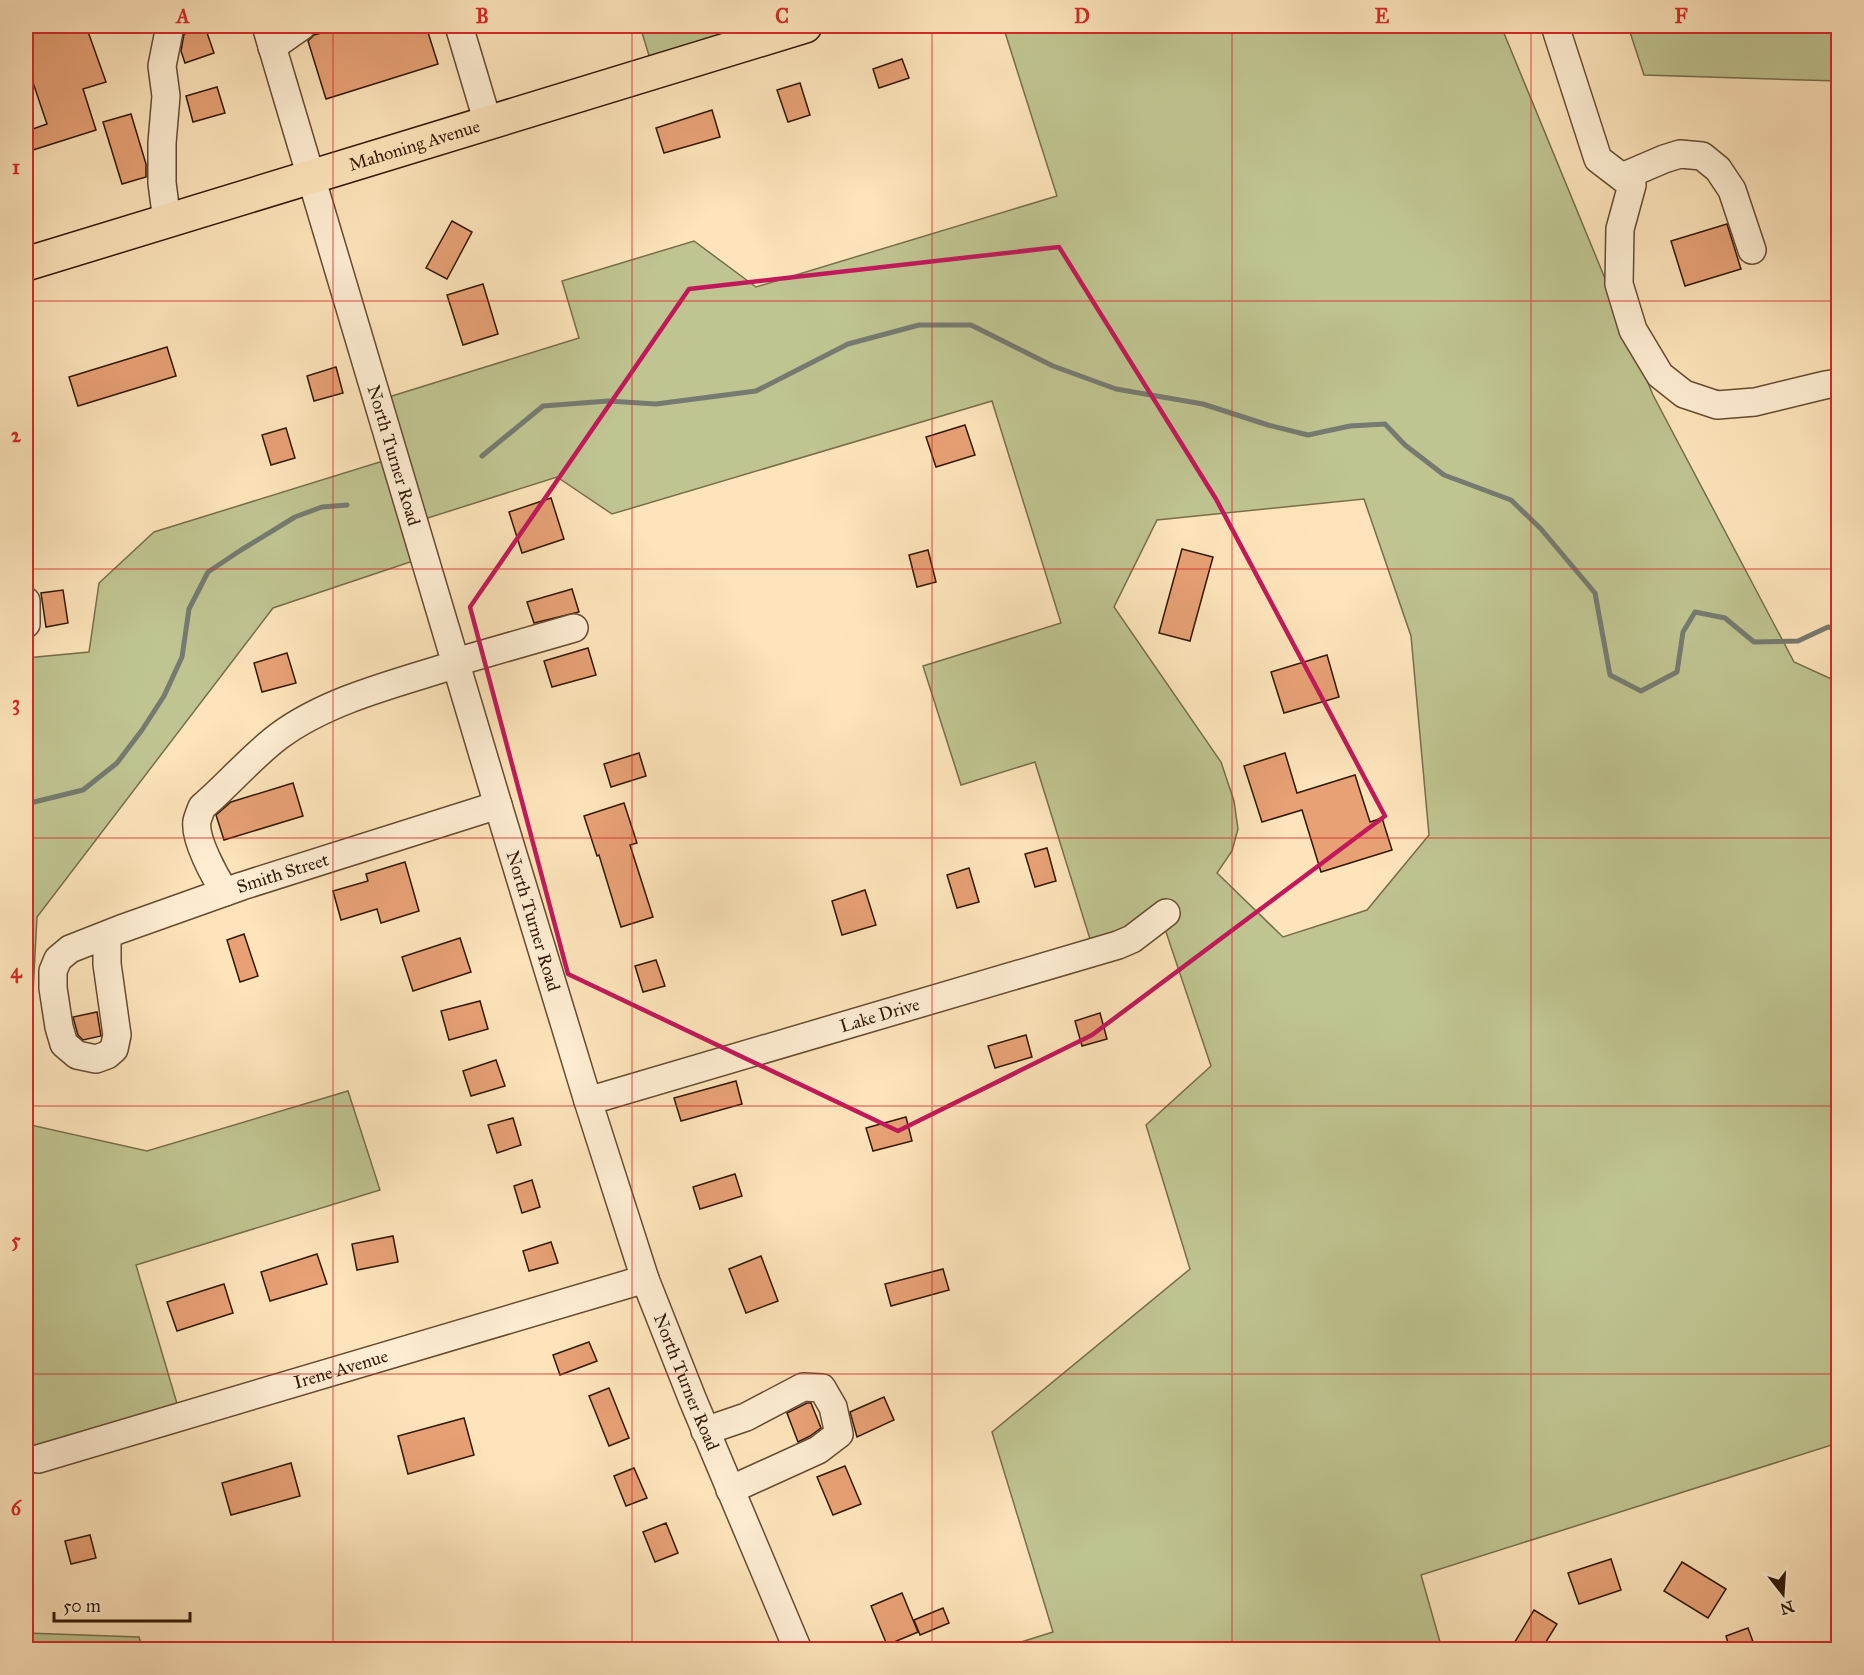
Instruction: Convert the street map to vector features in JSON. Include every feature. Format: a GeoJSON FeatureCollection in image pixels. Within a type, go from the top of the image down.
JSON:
{"type":"FeatureCollection","features":[{"type":"Feature","properties":{"kind":"main road","name":"Mahoning Avenue"},"geometry":{"type":"LineString","coordinates":[[26,264],[805,26]]}},
{"type":"Feature","properties":{"kind":"street"},"geometry":{"type":"LineString","coordinates":[[167,221],[162,183],[162,143],[166,96],[162,66],[170,26]]}},
{"type":"Feature","properties":{"kind":"street"},"geometry":{"type":"LineString","coordinates":[[269,36],[302,26]]}},
{"type":"Feature","properties":{"kind":"street"},"geometry":{"type":"LineString","coordinates":[[459,26],[488,123]]}},
{"type":"Feature","properties":{"kind":"street"},"geometry":{"type":"LineString","coordinates":[[1554,26],[1598,159],[1632,185],[1620,229],[1619,284],[1632,330],[1660,375],[1684,394],[1717,405],[1755,402],[1834,389]]}},
{"type":"Feature","properties":{"kind":"street","name":"North Turner Road"},"geometry":{"type":"LineString","coordinates":[[269,36],[498,805],[645,1279],[705,1431],[798,1650]]}},
{"type":"Feature","properties":{"kind":"street"},"geometry":{"type":"LineString","coordinates":[[1622,177],[1680,154],[1702,156],[1718,169],[1732,190],[1752,250]]}},
{"type":"Feature","properties":{"kind":"street"},"geometry":{"type":"LineString","coordinates":[[225,892],[201,846],[196,823],[202,807],[280,736],[309,718],[348,699],[456,663],[574,628]]}},
{"type":"Feature","properties":{"kind":"street","name":"Smith Street"},"geometry":{"type":"LineString","coordinates":[[107,935],[107,964],[117,1035],[114,1049],[107,1055],[96,1059],[77,1055],[64,1044],[53,988],[53,971],[58,958],[70,949],[107,935],[225,892],[498,805]]}},
{"type":"Feature","properties":{"kind":"street","name":"Lake Drive"},"geometry":{"type":"LineString","coordinates":[[588,1101],[1118,945],[1132,939],[1166,913]]}},
{"type":"Feature","properties":{"kind":"street","name":"Irene Avenue"},"geometry":{"type":"LineString","coordinates":[[38,1459],[645,1279]]}},
{"type":"Feature","properties":{"kind":"street"},"geometry":{"type":"LineString","coordinates":[[705,1431],[746,1417],[803,1387],[822,1388],[833,1407],[839,1434],[818,1450],[730,1490]]}},
{"type":"Feature","properties":{"kind":"highlighted area"},"geometry":{"type":"Polygon","coordinates":[[[1059,247],[1216,499],[1385,816],[1092,1035],[898,1131],[568,974],[470,607],[689,289],[1059,247]]]}},
{"type":"Feature","properties":{"kind":"green space"},"geometry":{"type":"Polygon","coordinates":[[[640,26],[805,26],[654,72],[640,26]]]}},
{"type":"Feature","properties":{"kind":"green space"},"geometry":{"type":"Polygon","coordinates":[[[1003,26],[1501,26],[1653,395],[1794,662],[1838,682],[1838,1443],[1421,1575],[1442,1649],[999,1649],[1053,1632],[992,1432],[1190,1269],[1146,1125],[1211,1066],[1161,917],[1094,952],[1035,762],[961,785],[923,666],[1061,623],[992,401],[612,514],[557,477],[415,522],[425,557],[273,608],[37,917],[26,1124],[26,658],[89,652],[99,583],[154,532],[396,457],[379,400],[579,338],[562,281],[694,241],[756,287],[1057,196],[1003,26]],[[1364,499],[1157,520],[1114,607],[1221,762],[1234,801],[1238,829],[1232,851],[1217,873],[1283,937],[1367,910],[1429,835],[1411,636],[1364,499]]]}},
{"type":"Feature","properties":{"kind":"green space"},"geometry":{"type":"Polygon","coordinates":[[[1628,26],[1838,26],[1838,81],[1644,75],[1628,26]]]}},
{"type":"Feature","properties":{"kind":"green space"},"geometry":{"type":"Polygon","coordinates":[[[348,1091],[380,1190],[136,1265],[181,1417],[26,1463],[26,1124],[147,1151],[348,1091]]]}},
{"type":"Feature","properties":{"kind":"green space"},"geometry":{"type":"Polygon","coordinates":[[[26,1633],[139,1637],[143,1649],[26,1649],[26,1633]]]}},
{"type":"Feature","properties":{"kind":"building"},"geometry":{"type":"Polygon","coordinates":[[[26,26],[86,26],[106,82],[83,89],[96,130],[33,150],[27,131],[47,124],[26,62],[26,26]]]}},
{"type":"Feature","properties":{"kind":"building"},"geometry":{"type":"Polygon","coordinates":[[[346,26],[376,26],[378,33],[402,26],[426,26],[438,64],[326,99],[308,41],[314,35],[346,26]]]}},
{"type":"Feature","properties":{"kind":"building"},"geometry":{"type":"Polygon","coordinates":[[[205,27],[214,53],[185,63],[181,51],[184,34],[205,27]]]}},
{"type":"Feature","properties":{"kind":"building"},"geometry":{"type":"Polygon","coordinates":[[[902,59],[909,78],[879,88],[873,69],[902,59]]]}},
{"type":"Feature","properties":{"kind":"building"},"geometry":{"type":"Polygon","coordinates":[[[800,83],[810,115],[788,122],[777,90],[800,83]]]}},
{"type":"Feature","properties":{"kind":"building"},"geometry":{"type":"Polygon","coordinates":[[[217,87],[225,113],[193,122],[186,96],[217,87]]]}},
{"type":"Feature","properties":{"kind":"building"},"geometry":{"type":"Polygon","coordinates":[[[712,110],[720,137],[664,153],[656,128],[712,110]]]}},
{"type":"Feature","properties":{"kind":"building"},"geometry":{"type":"Polygon","coordinates":[[[131,114],[146,164],[146,177],[122,184],[103,122],[131,114]]]}},
{"type":"Feature","properties":{"kind":"building"},"geometry":{"type":"Polygon","coordinates":[[[452,221],[472,232],[447,279],[426,268],[452,221]]]}},
{"type":"Feature","properties":{"kind":"building"},"geometry":{"type":"Polygon","coordinates":[[[1727,224],[1741,269],[1685,286],[1671,241],[1727,224]]]}},
{"type":"Feature","properties":{"kind":"building"},"geometry":{"type":"Polygon","coordinates":[[[483,284],[498,334],[463,345],[447,295],[483,284]]]}},
{"type":"Feature","properties":{"kind":"building"},"geometry":{"type":"Polygon","coordinates":[[[167,347],[176,376],[78,406],[69,377],[167,347]]]}},
{"type":"Feature","properties":{"kind":"building"},"geometry":{"type":"Polygon","coordinates":[[[336,367],[343,393],[314,401],[307,376],[336,367]]]}},
{"type":"Feature","properties":{"kind":"building"},"geometry":{"type":"Polygon","coordinates":[[[965,425],[975,455],[936,467],[926,437],[965,425]]]}},
{"type":"Feature","properties":{"kind":"building"},"geometry":{"type":"Polygon","coordinates":[[[286,428],[295,458],[271,465],[262,435],[286,428]]]}},
{"type":"Feature","properties":{"kind":"building"},"geometry":{"type":"Polygon","coordinates":[[[551,498],[564,539],[522,553],[509,512],[551,498]]]}},
{"type":"Feature","properties":{"kind":"building"},"geometry":{"type":"Polygon","coordinates":[[[1182,549],[1213,557],[1190,641],[1159,633],[1182,549]]]}},
{"type":"Feature","properties":{"kind":"building"},"geometry":{"type":"Polygon","coordinates":[[[928,550],[936,582],[917,587],[909,555],[928,550]]]}},
{"type":"Feature","properties":{"kind":"building"},"geometry":{"type":"Polygon","coordinates":[[[572,589],[579,612],[534,623],[527,602],[572,589]]]}},
{"type":"Feature","properties":{"kind":"building"},"geometry":{"type":"Polygon","coordinates":[[[63,590],[68,623],[46,627],[41,593],[63,590]]]}},
{"type":"Feature","properties":{"kind":"building"},"geometry":{"type":"Polygon","coordinates":[[[588,648],[596,675],[552,687],[544,661],[588,648]]]}},
{"type":"Feature","properties":{"kind":"building"},"geometry":{"type":"Polygon","coordinates":[[[287,653],[296,683],[262,692],[254,663],[287,653]]]}},
{"type":"Feature","properties":{"kind":"building"},"geometry":{"type":"Polygon","coordinates":[[[1327,655],[1339,697],[1284,713],[1271,672],[1327,655]]]}},
{"type":"Feature","properties":{"kind":"building"},"geometry":{"type":"Polygon","coordinates":[[[639,753],[646,776],[611,787],[604,764],[639,753]]]}},
{"type":"Feature","properties":{"kind":"building"},"geometry":{"type":"Polygon","coordinates":[[[1285,753],[1297,793],[1355,775],[1370,822],[1382,818],[1392,850],[1321,872],[1302,810],[1262,822],[1244,766],[1285,753]]]}},
{"type":"Feature","properties":{"kind":"building"},"geometry":{"type":"Polygon","coordinates":[[[293,783],[303,816],[224,840],[216,815],[231,802],[293,783]]]}},
{"type":"Feature","properties":{"kind":"building"},"geometry":{"type":"Polygon","coordinates":[[[624,803],[637,843],[630,845],[653,917],[621,927],[599,855],[597,856],[584,816],[624,803]]]}},
{"type":"Feature","properties":{"kind":"building"},"geometry":{"type":"Polygon","coordinates":[[[1047,848],[1056,881],[1035,887],[1025,854],[1047,848]]]}},
{"type":"Feature","properties":{"kind":"building"},"geometry":{"type":"Polygon","coordinates":[[[405,862],[419,911],[381,923],[377,909],[341,920],[333,891],[368,881],[366,874],[405,862]]]}},
{"type":"Feature","properties":{"kind":"building"},"geometry":{"type":"Polygon","coordinates":[[[969,868],[979,902],[957,908],[947,875],[969,868]]]}},
{"type":"Feature","properties":{"kind":"building"},"geometry":{"type":"Polygon","coordinates":[[[865,890],[876,925],[842,935],[832,901],[865,890]]]}},
{"type":"Feature","properties":{"kind":"building"},"geometry":{"type":"Polygon","coordinates":[[[244,934],[258,976],[240,982],[227,940],[244,934]]]}},
{"type":"Feature","properties":{"kind":"building"},"geometry":{"type":"Polygon","coordinates":[[[460,938],[471,972],[413,991],[402,957],[460,938]]]}},
{"type":"Feature","properties":{"kind":"building"},"geometry":{"type":"Polygon","coordinates":[[[656,960],[665,986],[643,992],[635,966],[656,960]]]}},
{"type":"Feature","properties":{"kind":"building"},"geometry":{"type":"Polygon","coordinates":[[[480,1001],[488,1029],[449,1040],[441,1011],[480,1001]]]}},
{"type":"Feature","properties":{"kind":"building"},"geometry":{"type":"Polygon","coordinates":[[[97,1012],[101,1036],[83,1040],[78,1035],[73,1017],[97,1012]]]}},
{"type":"Feature","properties":{"kind":"building"},"geometry":{"type":"Polygon","coordinates":[[[1100,1013],[1107,1039],[1082,1046],[1075,1021],[1100,1013]]]}},
{"type":"Feature","properties":{"kind":"building"},"geometry":{"type":"Polygon","coordinates":[[[1026,1035],[1032,1057],[995,1068],[988,1046],[1026,1035]]]}},
{"type":"Feature","properties":{"kind":"building"},"geometry":{"type":"Polygon","coordinates":[[[496,1060],[505,1086],[471,1096],[463,1071],[496,1060]]]}},
{"type":"Feature","properties":{"kind":"building"},"geometry":{"type":"Polygon","coordinates":[[[736,1081],[742,1104],[681,1121],[674,1098],[736,1081]]]}},
{"type":"Feature","properties":{"kind":"building"},"geometry":{"type":"Polygon","coordinates":[[[906,1117],[912,1141],[873,1151],[866,1128],[906,1117]]]}},
{"type":"Feature","properties":{"kind":"building"},"geometry":{"type":"Polygon","coordinates":[[[513,1118],[521,1145],[497,1153],[488,1125],[513,1118]]]}},
{"type":"Feature","properties":{"kind":"building"},"geometry":{"type":"Polygon","coordinates":[[[735,1174],[742,1196],[700,1209],[693,1187],[735,1174]]]}},
{"type":"Feature","properties":{"kind":"building"},"geometry":{"type":"Polygon","coordinates":[[[532,1180],[540,1207],[522,1213],[514,1186],[532,1180]]]}},
{"type":"Feature","properties":{"kind":"building"},"geometry":{"type":"Polygon","coordinates":[[[393,1236],[398,1262],[357,1270],[352,1244],[393,1236]]]}},
{"type":"Feature","properties":{"kind":"building"},"geometry":{"type":"Polygon","coordinates":[[[551,1242],[558,1263],[529,1271],[523,1251],[551,1242]]]}},
{"type":"Feature","properties":{"kind":"building"},"geometry":{"type":"Polygon","coordinates":[[[317,1254],[327,1284],[270,1301],[261,1272],[317,1254]]]}},
{"type":"Feature","properties":{"kind":"building"},"geometry":{"type":"Polygon","coordinates":[[[761,1256],[778,1301],[746,1313],[729,1269],[761,1256]]]}},
{"type":"Feature","properties":{"kind":"building"},"geometry":{"type":"Polygon","coordinates":[[[943,1269],[949,1290],[891,1306],[885,1284],[943,1269]]]}},
{"type":"Feature","properties":{"kind":"building"},"geometry":{"type":"Polygon","coordinates":[[[224,1284],[233,1313],[177,1331],[167,1302],[224,1284]]]}},
{"type":"Feature","properties":{"kind":"building"},"geometry":{"type":"Polygon","coordinates":[[[589,1342],[597,1361],[560,1375],[553,1355],[589,1342]]]}},
{"type":"Feature","properties":{"kind":"building"},"geometry":{"type":"Polygon","coordinates":[[[609,1388],[629,1438],[609,1446],[589,1396],[609,1388]]]}},
{"type":"Feature","properties":{"kind":"building"},"geometry":{"type":"Polygon","coordinates":[[[884,1397],[894,1420],[857,1437],[850,1412],[884,1397]]]}},
{"type":"Feature","properties":{"kind":"building"},"geometry":{"type":"Polygon","coordinates":[[[811,1403],[821,1428],[798,1442],[787,1413],[811,1403]]]}},
{"type":"Feature","properties":{"kind":"building"},"geometry":{"type":"Polygon","coordinates":[[[464,1418],[474,1455],[408,1474],[398,1436],[464,1418]]]}},
{"type":"Feature","properties":{"kind":"building"},"geometry":{"type":"Polygon","coordinates":[[[291,1463],[300,1496],[231,1515],[222,1483],[291,1463]]]}},
{"type":"Feature","properties":{"kind":"building"},"geometry":{"type":"Polygon","coordinates":[[[845,1466],[861,1504],[833,1515],[817,1477],[845,1466]]]}},
{"type":"Feature","properties":{"kind":"building"},"geometry":{"type":"Polygon","coordinates":[[[634,1468],[647,1498],[626,1506],[614,1476],[634,1468]]]}},
{"type":"Feature","properties":{"kind":"building"},"geometry":{"type":"Polygon","coordinates":[[[666,1523],[678,1553],[655,1562],[643,1532],[666,1523]]]}},
{"type":"Feature","properties":{"kind":"building"},"geometry":{"type":"Polygon","coordinates":[[[90,1535],[96,1558],[71,1564],[65,1541],[90,1535]]]}},
{"type":"Feature","properties":{"kind":"building"},"geometry":{"type":"Polygon","coordinates":[[[1611,1559],[1621,1590],[1579,1604],[1568,1573],[1611,1559]]]}},
{"type":"Feature","properties":{"kind":"building"},"geometry":{"type":"Polygon","coordinates":[[[1682,1562],[1726,1589],[1708,1618],[1664,1591],[1682,1562]]]}},
{"type":"Feature","properties":{"kind":"building"},"geometry":{"type":"Polygon","coordinates":[[[902,1593],[918,1632],[887,1645],[871,1606],[902,1593]]]}},
{"type":"Feature","properties":{"kind":"building"},"geometry":{"type":"Polygon","coordinates":[[[943,1608],[949,1623],[920,1635],[914,1620],[943,1608]]]}},
{"type":"Feature","properties":{"kind":"building"},"geometry":{"type":"Polygon","coordinates":[[[1534,1610],[1557,1624],[1541,1650],[1510,1650],[1534,1610]]]}},
{"type":"Feature","properties":{"kind":"building"},"geometry":{"type":"Polygon","coordinates":[[[1748,1628],[1756,1650],[1730,1650],[1726,1636],[1748,1628]]]}},
{"type":"Feature","properties":{"kind":"waterway"},"geometry":{"type":"LineString","coordinates":[[482,456],[543,406],[608,401],[656,404],[756,391],[848,344],[919,325],[971,325],[1053,366],[1116,389],[1203,404],[1308,435],[1350,426],[1385,424],[1405,445],[1444,475],[1511,500],[1541,529],[1595,593],[1610,675],[1641,691],[1677,672],[1683,632],[1695,612],[1725,618],[1754,642],[1798,641],[1828,627],[1838,629]]}},
{"type":"Feature","properties":{"kind":"waterway"},"geometry":{"type":"LineString","coordinates":[[26,804],[83,790],[117,763],[164,696],[182,657],[189,609],[208,572],[295,517],[322,507],[347,505]]}}]}
